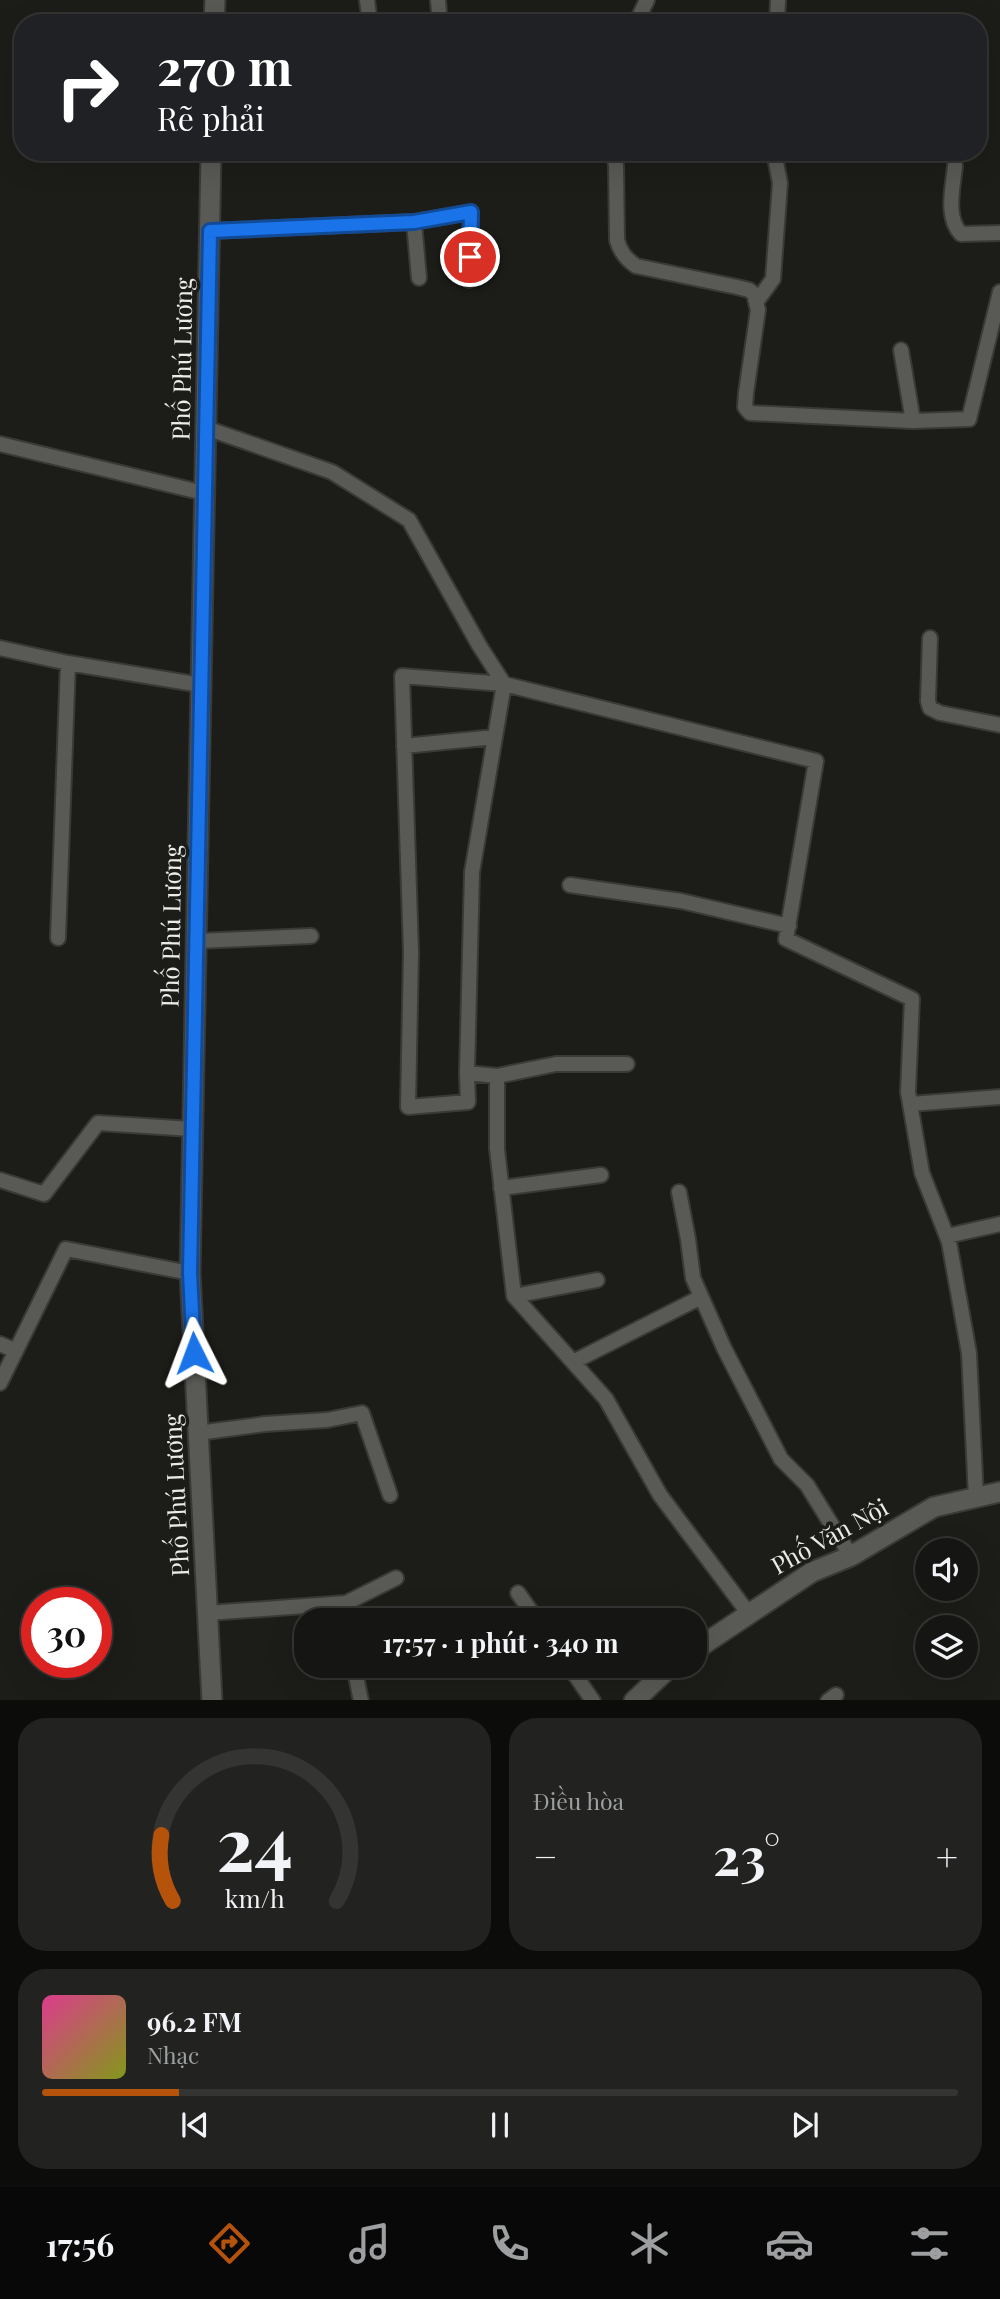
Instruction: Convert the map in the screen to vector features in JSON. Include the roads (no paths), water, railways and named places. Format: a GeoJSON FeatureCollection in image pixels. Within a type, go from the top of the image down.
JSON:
{"type":"FeatureCollection","features":[{"type":"Feature","properties":{"kind":"street","name":"Phố Phú Lương"},"geometry":{"type":"LineString","coordinates":[[211,161],[190,1273],[212,1700]]}},
{"type":"Feature","properties":{"kind":"street","name":"Phố Văn Nội"},"geometry":{"type":"LineString","coordinates":[[707,1642],[811,1572],[850,1556],[934,1507],[1000,1492]]}},
{"type":"Feature","properties":{"kind":"street"},"geometry":{"type":"LineString","coordinates":[[634,1700],[658,1678]]}},
{"type":"Feature","properties":{"kind":"lane"},"geometry":{"type":"LineString","coordinates":[[616,161],[617,240],[626,259],[636,266],[749,290],[754,294],[758,310],[745,407],[750,413],[913,421],[969,419],[1000,292]]}},
{"type":"Feature","properties":{"kind":"lane"},"geometry":{"type":"LineString","coordinates":[[757,301],[773,279],[780,183],[776,161]]}},
{"type":"Feature","properties":{"kind":"lane"},"geometry":{"type":"LineString","coordinates":[[954,166],[951,211],[956,229],[961,234],[1000,233]]}},
{"type":"Feature","properties":{"kind":"lane"},"geometry":{"type":"LineString","coordinates":[[210,231],[414,222],[471,212],[469,280]]}},
{"type":"Feature","properties":{"kind":"lane"},"geometry":{"type":"LineString","coordinates":[[414,222],[419,278]]}},
{"type":"Feature","properties":{"kind":"lane"},"geometry":{"type":"LineString","coordinates":[[901,350],[913,421]]}},
{"type":"Feature","properties":{"kind":"lane"},"geometry":{"type":"LineString","coordinates":[[206,428],[332,471],[409,520],[504,684],[472,872],[468,1102],[408,1107],[411,952],[402,676],[504,684],[816,761],[786,939],[912,999],[908,1092],[922,1173],[947,1236],[968,1353],[976,1497]]}},
{"type":"Feature","properties":{"kind":"lane"},"geometry":{"type":"LineString","coordinates":[[0,444],[204,493]]}},
{"type":"Feature","properties":{"kind":"lane"},"geometry":{"type":"LineString","coordinates":[[930,638],[930,708],[940,713],[1000,725]]}},
{"type":"Feature","properties":{"kind":"lane"},"geometry":{"type":"LineString","coordinates":[[0,648],[68,663],[201,685]]}},
{"type":"Feature","properties":{"kind":"lane"},"geometry":{"type":"LineString","coordinates":[[58,938],[68,663]]}},
{"type":"Feature","properties":{"kind":"lane"},"geometry":{"type":"LineString","coordinates":[[404,746],[495,737]]}},
{"type":"Feature","properties":{"kind":"lane"},"geometry":{"type":"LineString","coordinates":[[570,886],[681,901],[789,926]]}},
{"type":"Feature","properties":{"kind":"lane"},"geometry":{"type":"LineString","coordinates":[[196,942],[312,936]]}},
{"type":"Feature","properties":{"kind":"lane"},"geometry":{"type":"LineString","coordinates":[[467,1073],[497,1076],[556,1064],[627,1064]]}},
{"type":"Feature","properties":{"kind":"lane"},"geometry":{"type":"LineString","coordinates":[[497,1076],[496,1149],[514,1296],[606,1399],[660,1495],[749,1614]]}},
{"type":"Feature","properties":{"kind":"lane"},"geometry":{"type":"LineString","coordinates":[[911,1104],[1000,1097]]}},
{"type":"Feature","properties":{"kind":"lane"},"geometry":{"type":"LineString","coordinates":[[0,1181],[44,1194],[98,1123],[192,1129]]}},
{"type":"Feature","properties":{"kind":"lane"},"geometry":{"type":"LineString","coordinates":[[501,1188],[601,1175]]}},
{"type":"Feature","properties":{"kind":"lane"},"geometry":{"type":"LineString","coordinates":[[679,1192],[693,1278],[730,1359],[781,1459],[807,1485],[850,1556]]}},
{"type":"Feature","properties":{"kind":"lane"},"geometry":{"type":"LineString","coordinates":[[947,1236],[1000,1224]]}},
{"type":"Feature","properties":{"kind":"lane"},"geometry":{"type":"LineString","coordinates":[[0,1382],[66,1249],[190,1273]]}},
{"type":"Feature","properties":{"kind":"lane"},"geometry":{"type":"LineString","coordinates":[[514,1296],[597,1280]]}},
{"type":"Feature","properties":{"kind":"lane"},"geometry":{"type":"LineString","coordinates":[[573,1362],[701,1297]]}},
{"type":"Feature","properties":{"kind":"lane"},"geometry":{"type":"LineString","coordinates":[[0,1344],[16,1351]]}},
{"type":"Feature","properties":{"kind":"lane"},"geometry":{"type":"LineString","coordinates":[[198,1433],[265,1423],[327,1420],[362,1413],[390,1495]]}},
{"type":"Feature","properties":{"kind":"lane"},"geometry":{"type":"LineString","coordinates":[[208,1613],[346,1603],[396,1578]]}},
{"type":"Feature","properties":{"kind":"lane"},"geometry":{"type":"LineString","coordinates":[[518,1593],[529,1608]]}},
{"type":"Feature","properties":{"kind":"lane"},"geometry":{"type":"LineString","coordinates":[[346,1603],[347,1608]]}},
{"type":"Feature","properties":{"kind":"lane"},"geometry":{"type":"LineString","coordinates":[[356,1678],[361,1700]]}},
{"type":"Feature","properties":{"kind":"lane"},"geometry":{"type":"LineString","coordinates":[[577,1678],[593,1700]]}}]}
